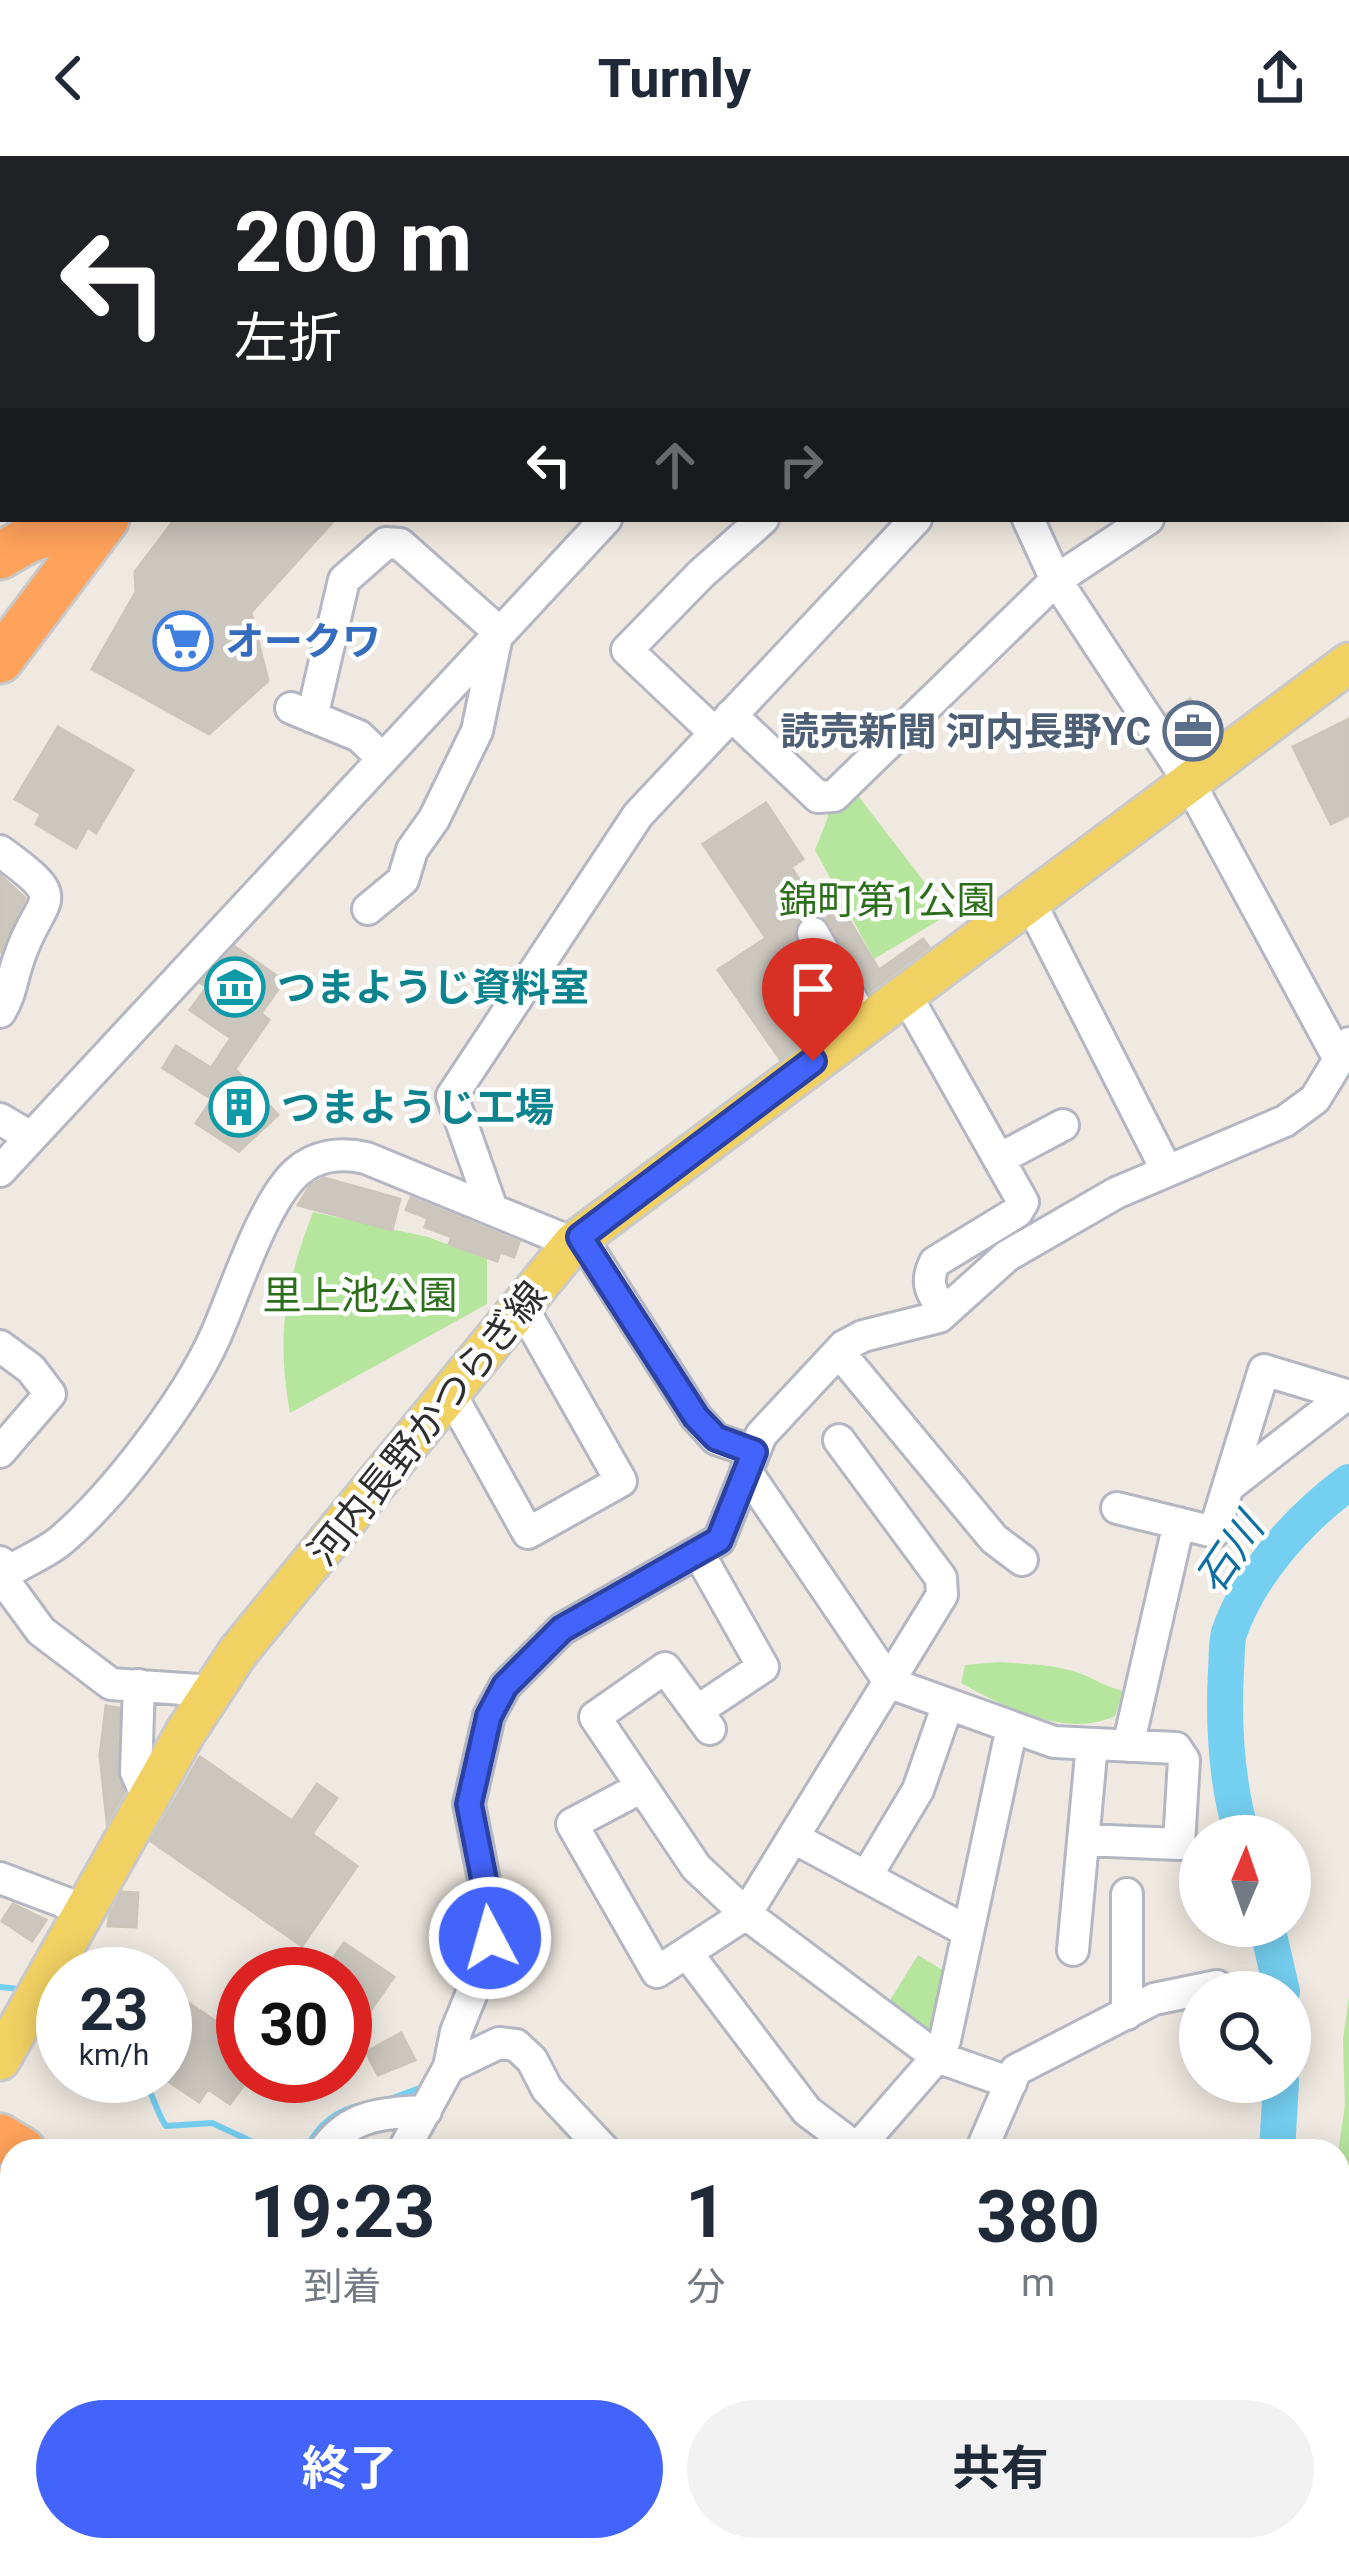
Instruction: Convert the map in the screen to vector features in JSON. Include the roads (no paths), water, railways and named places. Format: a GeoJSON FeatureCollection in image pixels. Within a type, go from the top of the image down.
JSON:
{"type":"FeatureCollection","features":[{"type":"Feature","properties":{"kind":"highway"},"geometry":{"type":"LineString","coordinates":[[0,556],[35,535],[81,531]]}},
{"type":"Feature","properties":{"kind":"highway"},"geometry":{"type":"LineString","coordinates":[[0,617],[81,531]]}},
{"type":"Feature","properties":{"kind":"highway"},"geometry":{"type":"LineString","coordinates":[[0,660],[81,531]]}},
{"type":"Feature","properties":{"kind":"main road","name":"河内長野かつらぎ線"},"geometry":{"type":"LineString","coordinates":[[0,2060],[148,1798],[238,1652],[577,1240],[1349,663]]}},
{"type":"Feature","properties":{"kind":"street"},"geometry":{"type":"LineString","coordinates":[[0,1171],[603,522]]}},
{"type":"Feature","properties":{"kind":"street"},"geometry":{"type":"LineString","coordinates":[[761,522],[701,574],[627,650],[818,797],[833,796],[1056,580],[1143,522]]}},
{"type":"Feature","properties":{"kind":"street"},"geometry":{"type":"LineString","coordinates":[[492,1209],[452,1096],[638,815],[913,522]]}},
{"type":"Feature","properties":{"kind":"street"},"geometry":{"type":"LineString","coordinates":[[410,2139],[449,2067],[456,2032],[490,1938],[490,1910],[469,1804],[489,1716],[505,1686],[562,1629],[719,1540],[761,1435],[839,1352],[863,1336],[944,1312],[1006,1256],[1116,1192],[1285,1121],[1315,1099],[1344,1051],[1189,782],[1056,580],[1029,522]]}},
{"type":"Feature","properties":{"kind":"street"},"geometry":{"type":"LineString","coordinates":[[381,757],[358,736],[302,712],[344,580],[386,543],[400,544],[498,632]]}},
{"type":"Feature","properties":{"kind":"street"},"geometry":{"type":"LineString","coordinates":[[368,909],[404,880],[412,850],[434,819],[477,731],[498,632]]}},
{"type":"Feature","properties":{"kind":"street"},"geometry":{"type":"LineString","coordinates":[[0,850],[40,880],[45,892],[44,912],[20,953],[0,1012]]}},
{"type":"Feature","properties":{"kind":"street"},"geometry":{"type":"LineString","coordinates":[[1029,900],[1167,1171]]}},
{"type":"Feature","properties":{"kind":"street"},"geometry":{"type":"LineString","coordinates":[[813,933],[865,1022]]}},
{"type":"Feature","properties":{"kind":"street"},"geometry":{"type":"LineString","coordinates":[[904,992],[1024,1202],[1017,1212],[935,1262],[928,1274],[929,1288],[944,1312]]}},
{"type":"Feature","properties":{"kind":"street"},"geometry":{"type":"LineString","coordinates":[[0,1119],[29,1136]]}},
{"type":"Feature","properties":{"kind":"street"},"geometry":{"type":"LineString","coordinates":[[999,1159],[1063,1125]]}},
{"type":"Feature","properties":{"kind":"street"},"geometry":{"type":"LineString","coordinates":[[0,1562],[10,1570],[57,1543],[170,1416],[214,1340],[273,1207],[295,1173],[344,1153],[366,1158],[577,1240],[696,1417],[750,1462],[890,1682],[1054,1742],[1176,1748],[1184,1760],[1179,1844],[1085,1840]]}},
{"type":"Feature","properties":{"kind":"street"},"geometry":{"type":"LineString","coordinates":[[449,1391],[528,1533],[621,1481],[521,1305]]}},
{"type":"Feature","properties":{"kind":"street"},"geometry":{"type":"LineString","coordinates":[[0,1346],[31,1369],[50,1394],[0,1451]]}},
{"type":"Feature","properties":{"kind":"street"},"geometry":{"type":"LineString","coordinates":[[839,1352],[994,1539],[1022,1560]]}},
{"type":"Feature","properties":{"kind":"street"},"geometry":{"type":"LineString","coordinates":[[642,1787],[572,1824],[657,1972],[746,1914],[942,1595],[941,1577],[838,1440]]}},
{"type":"Feature","properties":{"kind":"street"},"geometry":{"type":"LineString","coordinates":[[1117,1508],[1214,1532],[1228,1486]]}},
{"type":"Feature","properties":{"kind":"street"},"geometry":{"type":"LineString","coordinates":[[1128,1745],[1179,1523]]}},
{"type":"Feature","properties":{"kind":"street"},"geometry":{"type":"LineString","coordinates":[[698,1552],[763,1667],[704,1720],[665,1668],[595,1717],[696,1867],[746,1914],[937,2057],[1011,2083]]}},
{"type":"Feature","properties":{"kind":"street"},"geometry":{"type":"LineString","coordinates":[[0,1576],[41,1631],[111,1684],[213,1691]]}},
{"type":"Feature","properties":{"kind":"street"},"geometry":{"type":"LineString","coordinates":[[139,1685],[136,1772],[148,1798]]}},
{"type":"Feature","properties":{"kind":"street"},"geometry":{"type":"LineString","coordinates":[[866,1877],[918,1790],[948,1704]]}},
{"type":"Feature","properties":{"kind":"street"},"geometry":{"type":"LineString","coordinates":[[864,2139],[937,2057],[945,2040],[1012,1727]]}},
{"type":"Feature","properties":{"kind":"street"},"geometry":{"type":"LineString","coordinates":[[1073,1950],[1092,1744]]}},
{"type":"Feature","properties":{"kind":"street"},"geometry":{"type":"LineString","coordinates":[[796,1839],[965,1930]]}},
{"type":"Feature","properties":{"kind":"street"},"geometry":{"type":"LineString","coordinates":[[0,1878],[85,1910]]}},
{"type":"Feature","properties":{"kind":"street"},"geometry":{"type":"LineString","coordinates":[[1126,2014],[1127,1894]]}},
{"type":"Feature","properties":{"kind":"street"},"geometry":{"type":"LineString","coordinates":[[687,1953],[808,2111],[843,2139]]}},
{"type":"Feature","properties":{"kind":"street"},"geometry":{"type":"LineString","coordinates":[[986,2139],[1016,2070],[1154,1999],[1179,1994]]}},
{"type":"Feature","properties":{"kind":"street"},"geometry":{"type":"LineString","coordinates":[[449,2067],[499,2043],[516,2045],[594,2139]]}},
{"type":"Feature","properties":{"kind":"street"},"geometry":{"type":"LineString","coordinates":[[332,2139],[357,2119],[426,2111]]}},
{"type":"Feature","properties":{"kind":"waterway","name":"石川"},"geometry":{"type":"LineString","coordinates":[[1237,1815],[1226,1733],[1229,1633],[1250,1589],[1278,1549],[1349,1482]]}},
{"type":"Feature","properties":{"kind":"waterway","name":"石川"},"geometry":{"type":"LineString","coordinates":[[1272,1947],[1277,1971]]}},
{"type":"Feature","properties":{"kind":"waterway"},"geometry":{"type":"LineString","coordinates":[[0,1987],[20,1989]]}},
{"type":"Feature","properties":{"kind":"waterway"},"geometry":{"type":"LineString","coordinates":[[390,2099],[428,2085]]}},
{"type":"Feature","properties":{"kind":"waterway"},"geometry":{"type":"LineString","coordinates":[[154,2103],[166,2126],[212,2123],[246,2139]]}},
{"type":"Feature","properties":{"kind":"waterway","name":"石川"},"geometry":{"type":"LineString","coordinates":[[1278,2139],[1280,2103]]}},
{"type":"Feature","properties":{"kind":"waterway"},"geometry":{"type":"LineString","coordinates":[[312,2139],[329,2120],[365,2104]]}},
{"type":"Feature","properties":{"kind":"place","name":"オークワ"},"geometry":{"type":"Point","coordinates":[183,641]}},
{"type":"Feature","properties":{"kind":"place","name":"読売新聞 河内長野YC"},"geometry":{"type":"Point","coordinates":[1193,731]}},
{"type":"Feature","properties":{"kind":"place","name":"つまようじ資料室"},"geometry":{"type":"Point","coordinates":[235,987]}},
{"type":"Feature","properties":{"kind":"place","name":"つまようじ工場"},"geometry":{"type":"Point","coordinates":[239,1107]}},
{"type":"Feature","properties":{"kind":"park label","name":"錦町第1公園"},"geometry":{"type":"Point","coordinates":[887,900]}},
{"type":"Feature","properties":{"kind":"park label","name":"里上池公園"},"geometry":{"type":"Point","coordinates":[360,1295]}}]}
